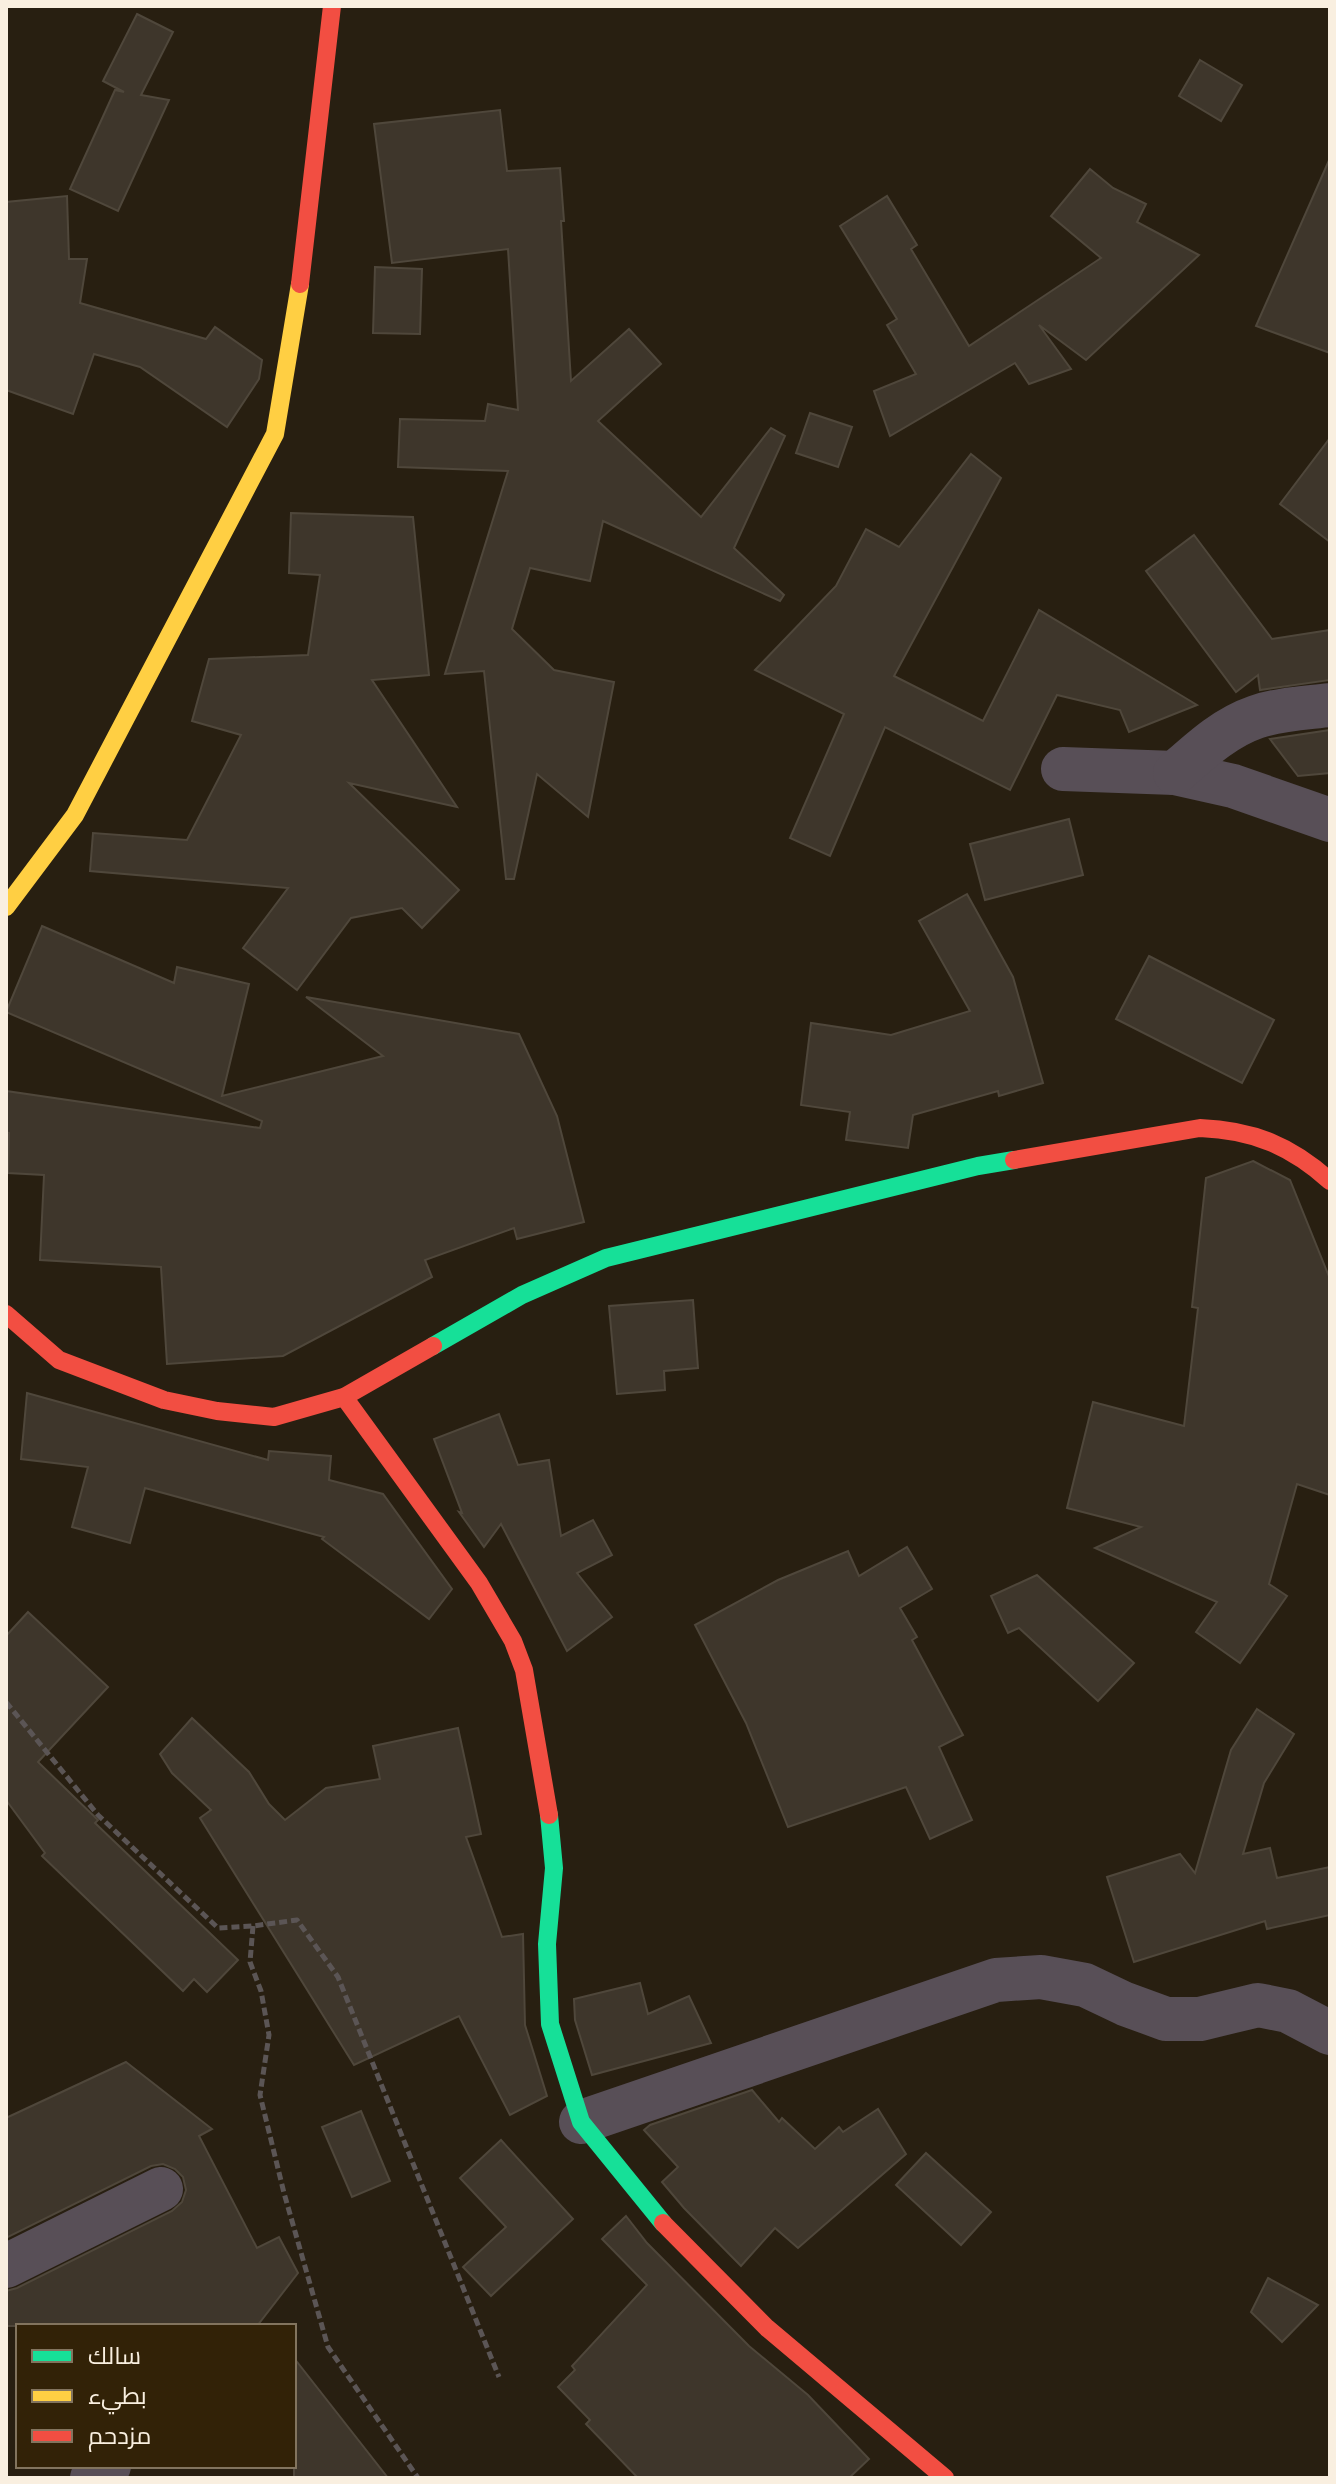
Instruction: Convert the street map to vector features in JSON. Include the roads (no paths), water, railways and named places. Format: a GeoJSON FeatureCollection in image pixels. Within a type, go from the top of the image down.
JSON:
{"type":"FeatureCollection","features":[{"type":"Feature","properties":{"kind":"street"},"geometry":{"type":"LineString","coordinates":[[6,907],[75,815],[275,434],[299,291],[332,6]]}},
{"type":"Feature","properties":{"kind":"street"},"geometry":{"type":"LineString","coordinates":[[1175,773],[1212,741],[1259,716],[1330,705]]}},
{"type":"Feature","properties":{"kind":"street"},"geometry":{"type":"LineString","coordinates":[[1063,769],[1175,773],[1233,786],[1330,820]]}},
{"type":"Feature","properties":{"kind":"street"},"geometry":{"type":"LineString","coordinates":[[6,1314],[59,1360],[164,1400],[217,1411],[274,1417],[344,1397],[522,1295],[606,1258],[978,1166],[1200,1128],[1227,1128],[1254,1133],[1281,1144],[1304,1158],[1330,1181]]}},
{"type":"Feature","properties":{"kind":"street"},"geometry":{"type":"LineString","coordinates":[[344,1397],[479,1583],[513,1641],[524,1670],[546,1788],[554,1868],[547,1944],[550,2024],[581,2122],[665,2225],[767,2328],[945,2478]]}},
{"type":"Feature","properties":{"kind":"street"},"geometry":{"type":"LineString","coordinates":[[581,2122],[996,1980],[1041,1977],[1085,1985],[1166,2019],[1200,2019],[1258,2005],[1288,2011],[1330,2033]]}},
{"type":"Feature","properties":{"kind":"street"},"geometry":{"type":"LineString","coordinates":[[6,2266],[161,2189]]}}]}
